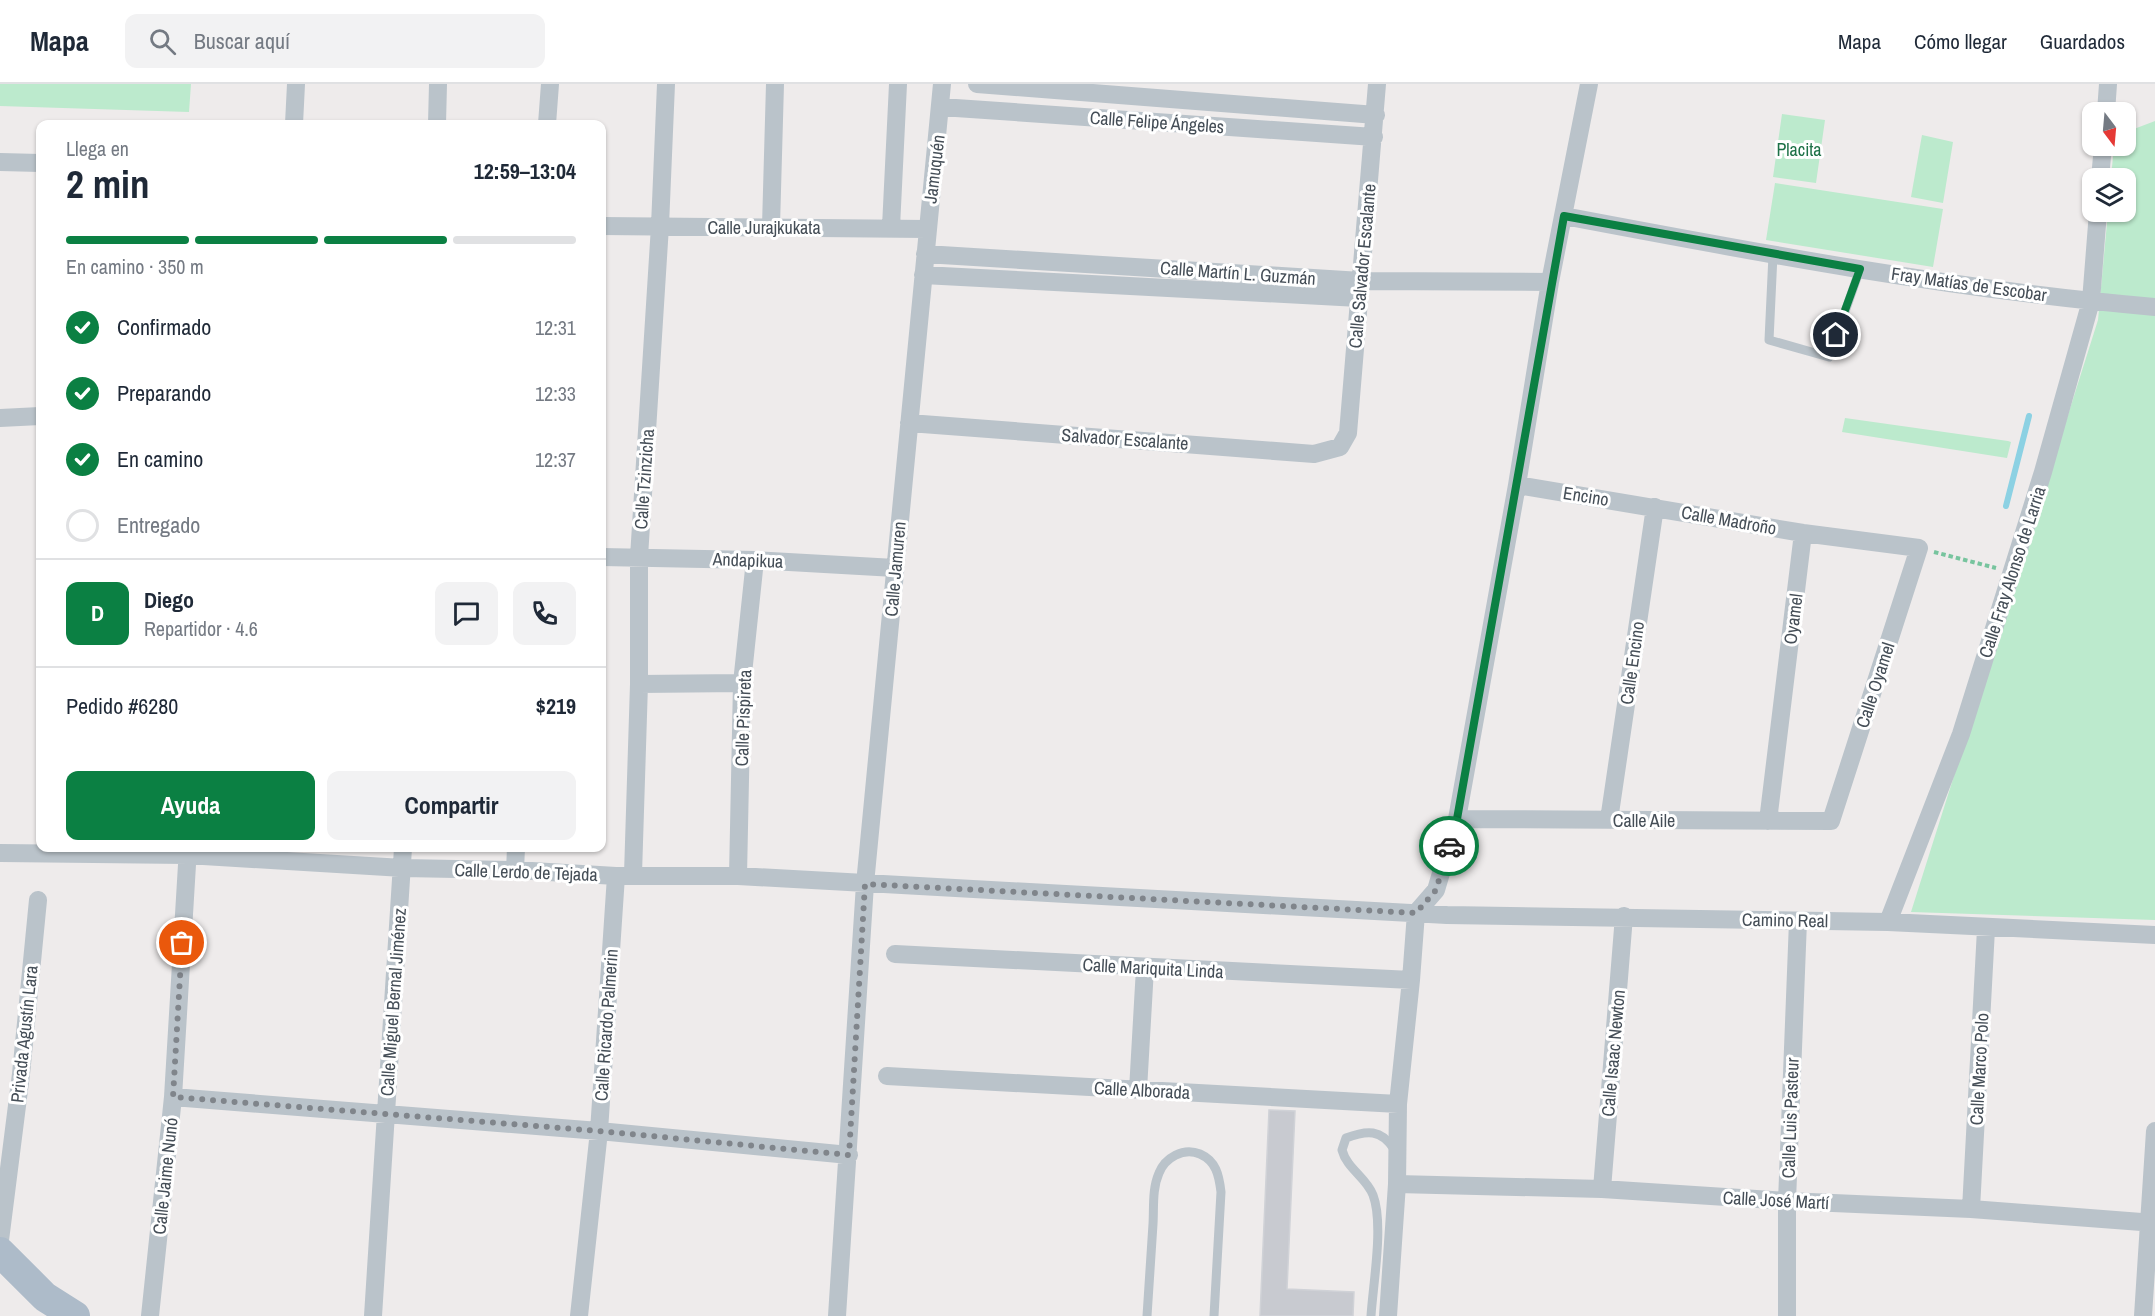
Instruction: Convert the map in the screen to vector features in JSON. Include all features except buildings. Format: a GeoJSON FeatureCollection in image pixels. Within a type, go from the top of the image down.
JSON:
{"type":"FeatureCollection","features":[{"type":"Feature","properties":{"kind":"main road"},"geometry":{"type":"LineString","coordinates":[[0,1252],[45,1297],[75,1316]]}},
{"type":"Feature","properties":{"kind":"street"},"geometry":{"type":"LineString","coordinates":[[294,120],[296,84]]}},
{"type":"Feature","properties":{"kind":"street"},"geometry":{"type":"LineString","coordinates":[[436,120],[438,84]]}},
{"type":"Feature","properties":{"kind":"street"},"geometry":{"type":"LineString","coordinates":[[547,120],[550,84]]}},
{"type":"Feature","properties":{"kind":"street","name":"Calle Tzinzicha"},"geometry":{"type":"LineString","coordinates":[[625,875],[639,684],[639,557],[660,226],[666,84]]}},
{"type":"Feature","properties":{"kind":"street"},"geometry":{"type":"LineString","coordinates":[[771,226],[775,84]]}},
{"type":"Feature","properties":{"kind":"street"},"geometry":{"type":"LineString","coordinates":[[891,227],[898,84]]}},
{"type":"Feature","properties":{"kind":"street","name":"Jamuquén"},"geometry":{"type":"LineString","coordinates":[[925,254],[942,84]]}},
{"type":"Feature","properties":{"kind":"street","name":"Calle Felipe Ángeles"},"geometry":{"type":"LineString","coordinates":[[977,84],[1376,115]]}},
{"type":"Feature","properties":{"kind":"street","name":"Calle Salvador Escalante"},"geometry":{"type":"LineString","coordinates":[[1340,447],[1348,433],[1377,84]]}},
{"type":"Feature","properties":{"kind":"street"},"geometry":{"type":"LineString","coordinates":[[1388,1316],[1397,1184],[1398,1104],[1412,980],[1416,913],[1436,890],[1457,819],[1518,485],[1550,282],[1589,84]]}},
{"type":"Feature","properties":{"kind":"street"},"geometry":{"type":"LineString","coordinates":[[2107,102],[2108,84]]}},
{"type":"Feature","properties":{"kind":"street"},"geometry":{"type":"LineString","coordinates":[[1147,121],[1150,98]]}},
{"type":"Feature","properties":{"kind":"street","name":"Calle Felipe Ángeles"},"geometry":{"type":"LineString","coordinates":[[941,107],[1374,137]]}},
{"type":"Feature","properties":{"kind":"street"},"geometry":{"type":"LineString","coordinates":[[0,162],[36,163]]}},
{"type":"Feature","properties":{"kind":"street","name":"Fray Matías de Escobar"},"geometry":{"type":"LineString","coordinates":[[1564,216],[1860,269],[2091,301],[2155,307]]}},
{"type":"Feature","properties":{"kind":"street","name":"Calle Fray Alonso de Larria"},"geometry":{"type":"LineString","coordinates":[[1888,922],[1961,734],[2043,471],[2091,301],[2097,222]]}},
{"type":"Feature","properties":{"kind":"street","name":"Calle Jurajkukata"},"geometry":{"type":"LineString","coordinates":[[606,226],[927,229]]}},
{"type":"Feature","properties":{"kind":"street","name":"Calle Martín L. Guzmán"},"geometry":{"type":"LineString","coordinates":[[925,254],[1144,267],[1360,289]]}},
{"type":"Feature","properties":{"kind":"street","name":"Calle Jamuren"},"geometry":{"type":"LineString","coordinates":[[837,1316],[865,884],[925,254]]}},
{"type":"Feature","properties":{"kind":"street"},"geometry":{"type":"LineString","coordinates":[[1141,288],[1144,267]]}},
{"type":"Feature","properties":{"kind":"street","name":"Calle Martín L. Guzmán"},"geometry":{"type":"LineString","coordinates":[[923,275],[1141,288],[1360,289],[1550,282]]}},
{"type":"Feature","properties":{"kind":"street"},"geometry":{"type":"LineString","coordinates":[[0,418],[36,416]]}},
{"type":"Feature","properties":{"kind":"street","name":"Salvador Escalante"},"geometry":{"type":"LineString","coordinates":[[909,423],[1314,454],[1340,447]]}},
{"type":"Feature","properties":{"kind":"street","name":"Encino"},"geometry":{"type":"LineString","coordinates":[[1518,485],[1655,507]]}},
{"type":"Feature","properties":{"kind":"street","name":"Calle Madroño"},"geometry":{"type":"LineString","coordinates":[[1655,507],[1803,533]]}},
{"type":"Feature","properties":{"kind":"street","name":"Calle Encino"},"geometry":{"type":"LineString","coordinates":[[1609,820],[1655,507]]}},
{"type":"Feature","properties":{"kind":"street"},"geometry":{"type":"LineString","coordinates":[[1803,533],[1919,548]]}},
{"type":"Feature","properties":{"kind":"street","name":"Oyamel"},"geometry":{"type":"LineString","coordinates":[[1768,821],[1803,533]]}},
{"type":"Feature","properties":{"kind":"street","name":"Calle Oyamel"},"geometry":{"type":"LineString","coordinates":[[1831,821],[1919,548]]}},
{"type":"Feature","properties":{"kind":"street","name":"Andapikua"},"geometry":{"type":"LineString","coordinates":[[606,557],[755,560],[895,568]]}},
{"type":"Feature","properties":{"kind":"street","name":"Calle Pispireta"},"geometry":{"type":"LineString","coordinates":[[738,876],[742,683],[755,560]]}},
{"type":"Feature","properties":{"kind":"street"},"geometry":{"type":"LineString","coordinates":[[639,684],[742,683]]}},
{"type":"Feature","properties":{"kind":"street","name":"Calle Aile"},"geometry":{"type":"LineString","coordinates":[[1457,819],[1831,821]]}},
{"type":"Feature","properties":{"kind":"street","name":"Calle Lerdo de Tejada"},"geometry":{"type":"LineString","coordinates":[[0,853],[94,852]]}},
{"type":"Feature","properties":{"kind":"street","name":"Calle Jaime Nunó"},"geometry":{"type":"LineString","coordinates":[[150,1316],[173,1097],[187,852]]}},
{"type":"Feature","properties":{"kind":"street","name":"Calle Lerdo de Tejada"},"geometry":{"type":"LineString","coordinates":[[200,852],[403,868],[738,876],[1416,913]]}},
{"type":"Feature","properties":{"kind":"street","name":"Calle Miguel Bernal Jiménez"},"geometry":{"type":"LineString","coordinates":[[373,1316],[384,1114],[403,852]]}},
{"type":"Feature","properties":{"kind":"street"},"geometry":{"type":"LineString","coordinates":[[515,870],[516,852]]}},
{"type":"Feature","properties":{"kind":"street","name":"Calle Ricardo Palmerin"},"geometry":{"type":"LineString","coordinates":[[579,1316],[625,875]]}},
{"type":"Feature","properties":{"kind":"street","name":"Privada Agustín Lara"},"geometry":{"type":"LineString","coordinates":[[0,1240],[21,1074],[38,900]]}},
{"type":"Feature","properties":{"kind":"street","name":"Camino Real"},"geometry":{"type":"LineString","coordinates":[[1416,913],[1888,922],[1986,929],[2155,935]]}},
{"type":"Feature","properties":{"kind":"street","name":"Calle Isaac Newton"},"geometry":{"type":"LineString","coordinates":[[1602,1189],[1624,916]]}},
{"type":"Feature","properties":{"kind":"street","name":"Calle Luis Pasteur"},"geometry":{"type":"LineString","coordinates":[[1786,1316],[1787,1201],[1798,921]]}},
{"type":"Feature","properties":{"kind":"street","name":"Calle Marco Polo"},"geometry":{"type":"LineString","coordinates":[[1971,1209],[1986,929]]}},
{"type":"Feature","properties":{"kind":"street","name":"Calle Mariquita Linda"},"geometry":{"type":"LineString","coordinates":[[895,954],[1412,980]]}},
{"type":"Feature","properties":{"kind":"street"},"geometry":{"type":"LineString","coordinates":[[1138,1090],[1145,968]]}},
{"type":"Feature","properties":{"kind":"street","name":"Calle Alborada"},"geometry":{"type":"LineString","coordinates":[[887,1076],[1398,1104]]}},
{"type":"Feature","properties":{"kind":"street"},"geometry":{"type":"LineString","coordinates":[[173,1097],[599,1131],[849,1155]]}},
{"type":"Feature","properties":{"kind":"street"},"geometry":{"type":"LineString","coordinates":[[2143,1316],[2152,1223],[2155,1131]]}},
{"type":"Feature","properties":{"kind":"street","name":"Calle José Martí"},"geometry":{"type":"LineString","coordinates":[[1397,1184],[1602,1189],[1787,1201],[1971,1209],[2152,1223]]}},
{"type":"Feature","properties":{"kind":"lane"},"geometry":{"type":"LineString","coordinates":[[1773,255],[1769,340],[1828,357],[1860,269]]}},
{"type":"Feature","properties":{"kind":"lane"},"geometry":{"type":"LineString","coordinates":[[1371,1316],[1377,1215],[1373,1196],[1366,1182],[1353,1172],[1342,1150],[1346,1138],[1360,1133],[1378,1132],[1387,1138],[1397,1154]]}},
{"type":"Feature","properties":{"kind":"lane"},"geometry":{"type":"LineString","coordinates":[[1147,1316],[1155,1187],[1163,1164],[1172,1156],[1184,1152],[1197,1152],[1209,1158],[1220,1179],[1214,1316]]}},
{"type":"Feature","properties":{"kind":"path"},"geometry":{"type":"LineString","coordinates":[[1919,548],[2012,572]]}},
{"type":"Feature","properties":{"kind":"green space"},"geometry":{"type":"Polygon","coordinates":[[[0,84],[191,84],[189,112],[0,106],[0,84]]]}},
{"type":"Feature","properties":{"kind":"green space","name":"Placita"},"geometry":{"type":"Polygon","coordinates":[[[1782,114],[1825,120],[1816,183],[1773,177],[1782,114]]]}},
{"type":"Feature","properties":{"kind":"green space"},"geometry":{"type":"Polygon","coordinates":[[[2155,121],[2155,920],[1911,912],[2098,320],[2107,222],[2136,222],[2136,168],[2112,168],[2113,156],[2136,156],[2136,128],[2155,121]]]}},
{"type":"Feature","properties":{"kind":"green space"},"geometry":{"type":"Polygon","coordinates":[[[1922,135],[1953,142],[1943,203],[1911,197],[1922,135]]]}},
{"type":"Feature","properties":{"kind":"green space"},"geometry":{"type":"Polygon","coordinates":[[[1775,183],[1943,209],[1933,267],[1766,240],[1775,183]]]}},
{"type":"Feature","properties":{"kind":"green space"},"geometry":{"type":"Polygon","coordinates":[[[1845,418],[2011,442],[2007,458],[1842,432],[1845,418]]]}},
{"type":"Feature","properties":{"kind":"waterway"},"geometry":{"type":"LineString","coordinates":[[2006,506],[2029,416]]}},
{"type":"Feature","properties":{"kind":"way so far"},"geometry":{"type":"LineString","coordinates":[[182,943],[173,1097],[599,1131],[849,1155],[865,884],[1416,913],[1436,890],[1449,846]]}},
{"type":"Feature","properties":{"kind":"route"},"geometry":{"type":"LineString","coordinates":[[1449,846],[1457,819],[1518,485],[1550,282],[1564,216],[1860,269],[1836,335]]}}]}
